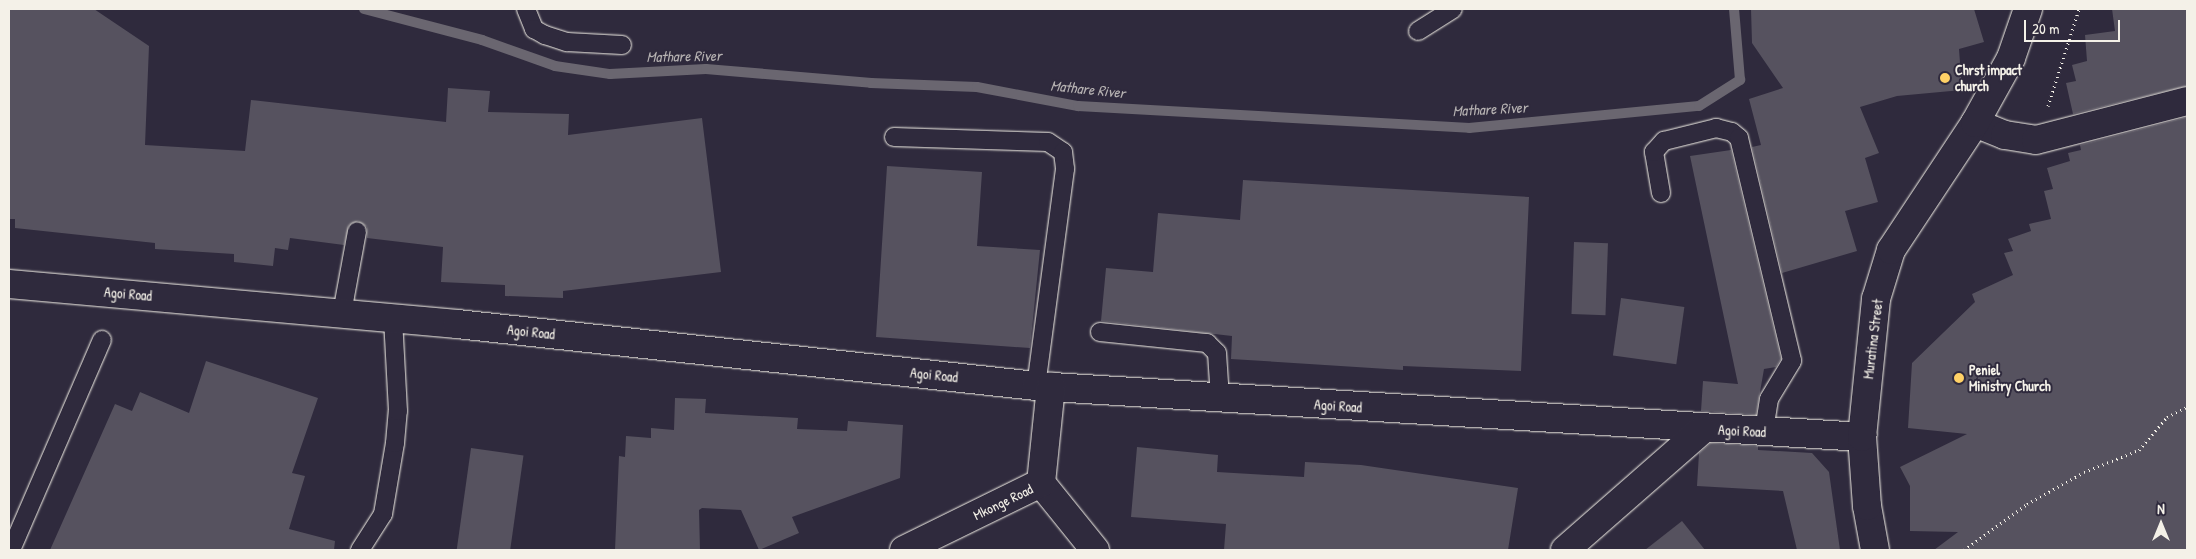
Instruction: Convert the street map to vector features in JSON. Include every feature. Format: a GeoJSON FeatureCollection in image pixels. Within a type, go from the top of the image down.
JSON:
{"type":"FeatureCollection","features":[{"type":"Feature","properties":{"kind":"street","name":"Muratina Street"},"geometry":{"type":"LineString","coordinates":[[1875,550],[1867,506],[1862,437],[1876,299],[1891,250],[1975,123],[2011,58],[2028,9]]}},
{"type":"Feature","properties":{"kind":"street"},"geometry":{"type":"LineString","coordinates":[[1975,123],[2005,135],[2036,140],[2187,101]]}},
{"type":"Feature","properties":{"kind":"street","name":"Agoi Road"},"geometry":{"type":"LineString","coordinates":[[9,284],[393,318],[1044,387],[1702,430],[1862,437]]}},
{"type":"Feature","properties":{"kind":"street","name":"Mkonge Road"},"geometry":{"type":"LineString","coordinates":[[904,550],[1041,483],[1044,387]]}},
{"type":"Feature","properties":{"kind":"street"},"geometry":{"type":"LineString","coordinates":[[1565,550],[1702,430]]}},
{"type":"Feature","properties":{"kind":"street"},"geometry":{"type":"LineString","coordinates":[[1041,483],[1095,550]]}},
{"type":"Feature","properties":{"kind":"lane"},"geometry":{"type":"LineString","coordinates":[[526,9],[534,29],[545,35],[567,42],[622,45]]}},
{"type":"Feature","properties":{"kind":"lane"},"geometry":{"type":"LineString","coordinates":[[1418,31],[1453,9]]}},
{"type":"Feature","properties":{"kind":"lane"},"geometry":{"type":"LineString","coordinates":[[1661,193],[1654,152],[1664,141],[1716,128],[1732,132],[1739,138],[1792,361],[1769,399],[1764,432]]}},
{"type":"Feature","properties":{"kind":"lane"},"geometry":{"type":"LineString","coordinates":[[894,137],[1048,142],[1063,152],[1065,169],[1044,387]]}},
{"type":"Feature","properties":{"kind":"lane"},"geometry":{"type":"LineString","coordinates":[[342,313],[357,231]]}},
{"type":"Feature","properties":{"kind":"lane"},"geometry":{"type":"LineString","coordinates":[[360,550],[382,514],[395,443],[398,411],[393,318]]}},
{"type":"Feature","properties":{"kind":"lane"},"geometry":{"type":"LineString","coordinates":[[1100,332],[1207,343],[1217,354],[1220,398]]}},
{"type":"Feature","properties":{"kind":"lane"},"geometry":{"type":"LineString","coordinates":[[11,550],[102,340]]}},
{"type":"Feature","properties":{"kind":"path"},"geometry":{"type":"LineString","coordinates":[[2036,140],[2078,9]]}},
{"type":"Feature","properties":{"kind":"path"},"geometry":{"type":"LineString","coordinates":[[1964,550],[2027,504],[2084,472],[2139,450],[2167,417],[2187,407]]}},
{"type":"Feature","properties":{"kind":"building"},"geometry":{"type":"Polygon","coordinates":[[[9,9],[94,9],[149,46],[145,145],[245,151],[251,100],[446,122],[448,88],[490,91],[488,112],[569,114],[568,135],[702,118],[721,272],[563,291],[563,298],[505,296],[505,285],[441,282],[443,247],[367,238],[367,227],[358,221],[349,225],[344,245],[290,238],[288,250],[275,248],[273,266],[234,262],[234,254],[155,249],[155,243],[15,228],[15,219],[9,219],[9,9]]]}},
{"type":"Feature","properties":{"kind":"building"},"geometry":{"type":"Polygon","coordinates":[[[1751,9],[1974,9],[1984,42],[1959,49],[1962,90],[1897,96],[1860,107],[1879,153],[1865,158],[1878,202],[1845,211],[1857,251],[1782,273],[1752,147],[1761,145],[1749,99],[1783,88],[1752,43],[1751,9]]]}},
{"type":"Feature","properties":{"kind":"building"},"geometry":{"type":"Polygon","coordinates":[[[2112,9],[2187,9],[2187,86],[2073,114],[2066,83],[2076,81],[2072,65],[2087,61],[2085,35],[2115,31],[2112,9]]]}},
{"type":"Feature","properties":{"kind":"building"},"geometry":{"type":"Polygon","coordinates":[[[2187,117],[2187,550],[1934,550],[1958,532],[1910,531],[1910,486],[1900,467],[1967,434],[1908,428],[1912,363],[1975,302],[1972,294],[2013,275],[2004,253],[2013,251],[2008,239],[2031,231],[2029,224],[2051,219],[2044,191],[2053,189],[2047,168],[2070,161],[2068,153],[2081,150],[2080,145],[2187,117]]]}},
{"type":"Feature","properties":{"kind":"building"},"geometry":{"type":"Polygon","coordinates":[[[1731,150],[1781,359],[1776,367],[1764,369],[1756,415],[1701,411],[1703,381],[1738,384],[1690,156],[1731,150]]]}},
{"type":"Feature","properties":{"kind":"building"},"geometry":{"type":"Polygon","coordinates":[[[887,166],[982,172],[977,246],[1040,250],[1030,348],[876,337],[887,166]]]}},
{"type":"Feature","properties":{"kind":"building"},"geometry":{"type":"Polygon","coordinates":[[[1243,180],[1529,197],[1521,371],[1403,366],[1403,370],[1231,359],[1232,336],[1101,321],[1106,268],[1153,272],[1158,213],[1240,220],[1243,180]]]}},
{"type":"Feature","properties":{"kind":"building"},"geometry":{"type":"Polygon","coordinates":[[[1574,242],[1608,243],[1605,315],[1571,314],[1574,242]]]}},
{"type":"Feature","properties":{"kind":"building"},"geometry":{"type":"Polygon","coordinates":[[[1621,298],[1684,307],[1676,364],[1613,355],[1621,298]]]}},
{"type":"Feature","properties":{"kind":"building"},"geometry":{"type":"Polygon","coordinates":[[[206,361],[318,398],[292,473],[305,476],[289,529],[335,541],[334,550],[50,550],[115,404],[132,411],[140,392],[189,413],[206,361]]]}},
{"type":"Feature","properties":{"kind":"building"},"geometry":{"type":"Polygon","coordinates":[[[675,398],[706,399],[705,413],[798,418],[797,429],[847,431],[848,421],[903,425],[900,478],[792,517],[799,533],[759,550],[741,510],[702,508],[699,510],[700,550],[615,550],[619,456],[625,457],[626,436],[651,438],[651,428],[674,430],[675,398]]]}},
{"type":"Feature","properties":{"kind":"building"},"geometry":{"type":"Polygon","coordinates":[[[1711,443],[1758,446],[1758,450],[1812,453],[1829,472],[1840,550],[1797,550],[1783,491],[1697,486],[1699,453],[1711,443]]]}},
{"type":"Feature","properties":{"kind":"building"},"geometry":{"type":"Polygon","coordinates":[[[1137,447],[1218,455],[1217,472],[1304,477],[1305,462],[1361,465],[1518,488],[1508,550],[1224,550],[1226,524],[1131,517],[1137,447]]]}},
{"type":"Feature","properties":{"kind":"building"},"geometry":{"type":"Polygon","coordinates":[[[471,448],[523,455],[510,550],[457,550],[471,448]]]}},
{"type":"Feature","properties":{"kind":"building"},"geometry":{"type":"Polygon","coordinates":[[[1682,521],[1705,550],[1645,550],[1682,521]]]}},
{"type":"Feature","properties":{"kind":"waterway","name":"Mathare River"},"geometry":{"type":"LineString","coordinates":[[364,9],[482,40],[555,66],[610,74],[706,69],[871,83],[977,87],[1078,106],[1469,128],[1699,106],[1740,80],[1734,9]]}},
{"type":"Feature","properties":{"kind":"place","name":"Chrst impact church"},"geometry":{"type":"Point","coordinates":[1945,78]}},
{"type":"Feature","properties":{"kind":"place","name":"Peniel Ministry Church"},"geometry":{"type":"Point","coordinates":[1959,378]}}]}
